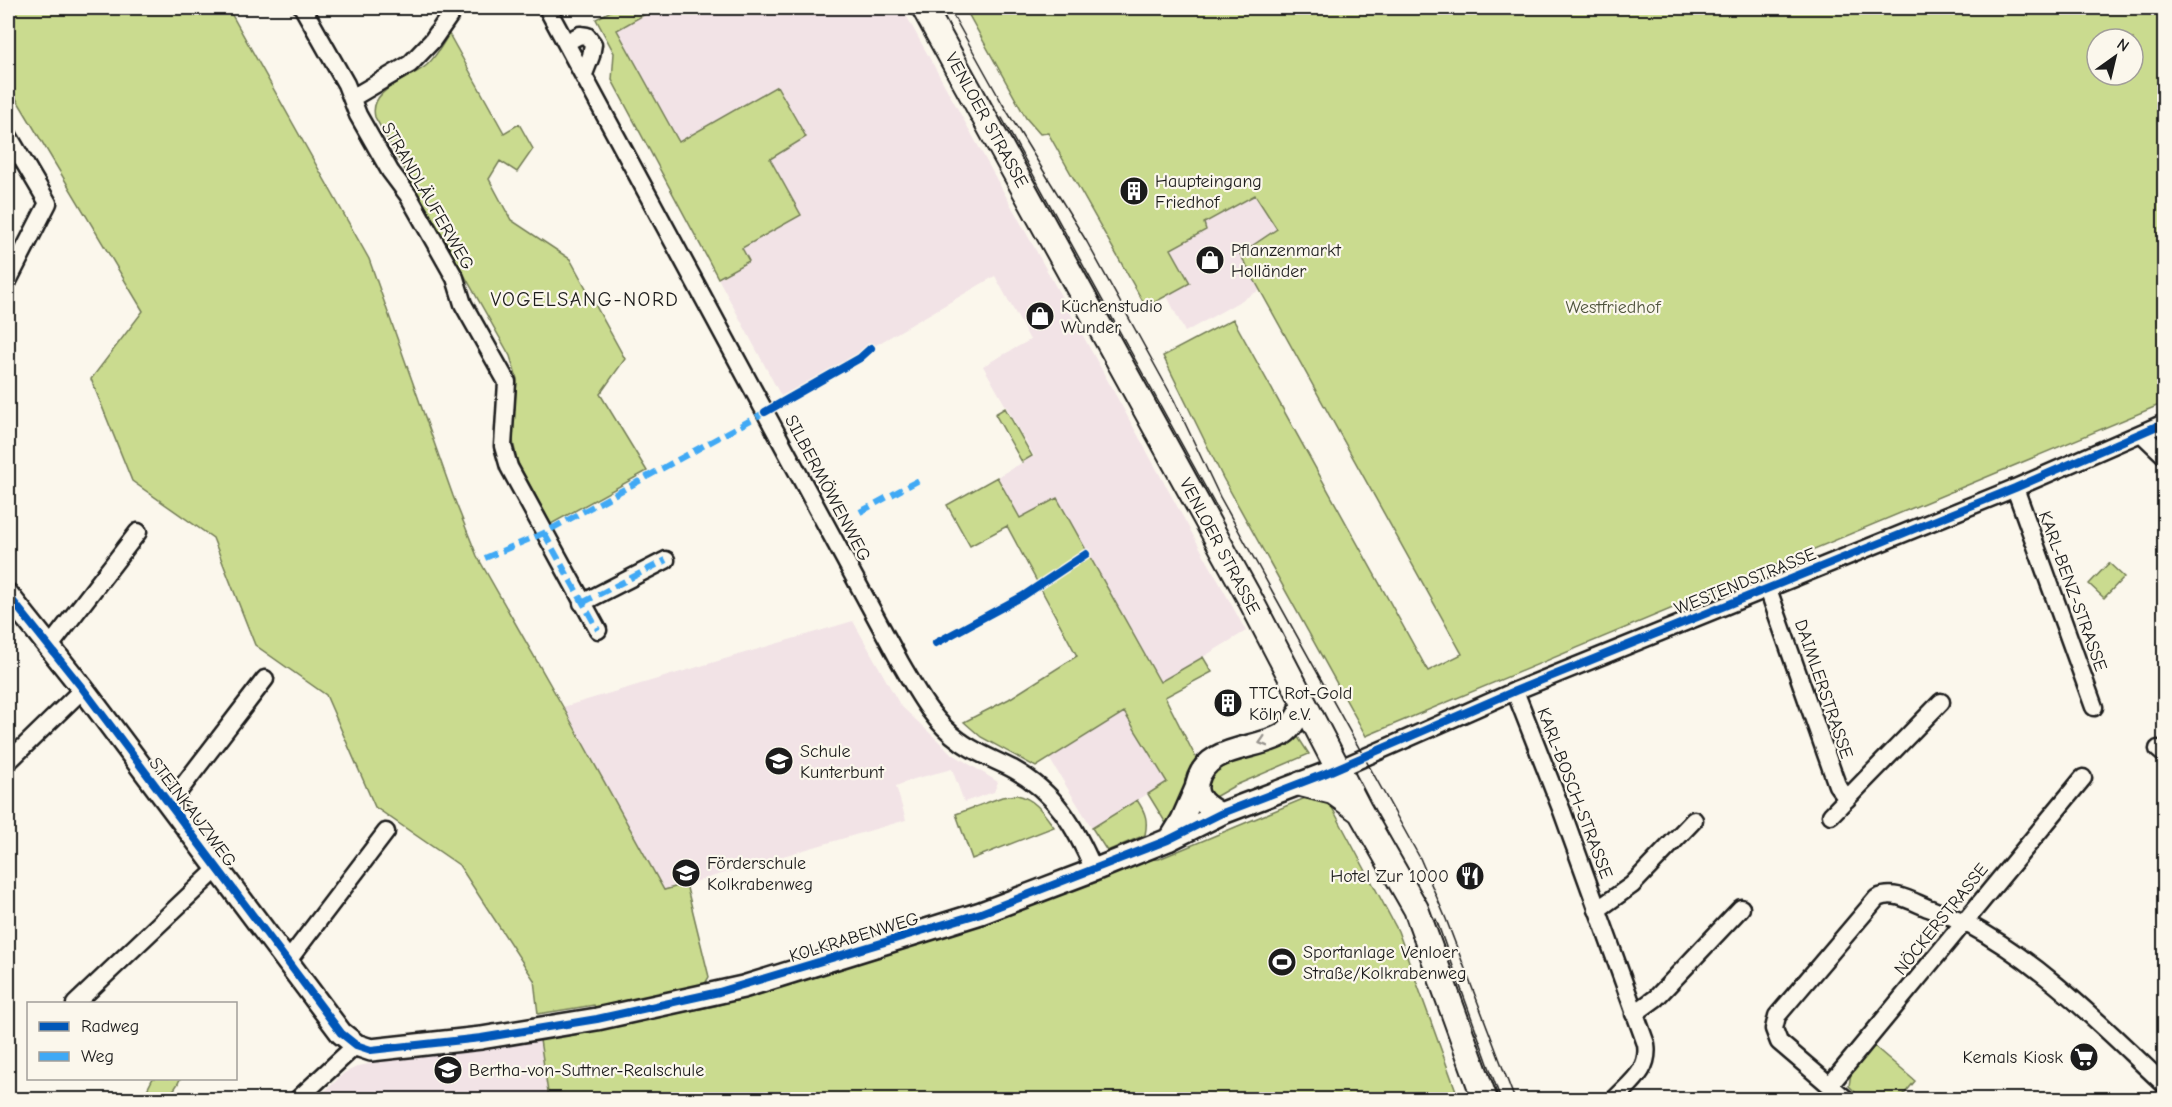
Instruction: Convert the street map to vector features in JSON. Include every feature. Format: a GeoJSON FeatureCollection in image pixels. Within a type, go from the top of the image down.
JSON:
{"type":"FeatureCollection","features":[{"type":"Feature","properties":{"kind":"main road","name":"VENLOER STRASSE"},"geometry":{"type":"LineString","coordinates":[[924,8],[1250,598],[1360,811],[1416,909],[1485,1100]]}},
{"type":"Feature","properties":{"kind":"main road"},"geometry":{"type":"LineString","coordinates":[[1301,784],[1333,792],[1360,811]]}},
{"type":"Feature","properties":{"kind":"street","name":"STRANDLÄUFERWEG"},"geometry":{"type":"LineString","coordinates":[[303,8],[346,84],[358,114],[408,195],[454,278],[463,304],[507,382],[503,446],[509,467],[598,630]]}},
{"type":"Feature","properties":{"kind":"street"},"geometry":{"type":"LineString","coordinates":[[352,98],[410,64],[432,41],[455,8]]}},
{"type":"Feature","properties":{"kind":"street","name":"SILBERMÖWENWEG"},"geometry":{"type":"LineString","coordinates":[[547,8],[900,662],[926,706],[961,742],[1012,769],[1044,790],[1065,814],[1094,870]]}},
{"type":"Feature","properties":{"kind":"street"},"geometry":{"type":"LineString","coordinates":[[8,135],[48,203],[8,281]]}},
{"type":"Feature","properties":{"kind":"street","name":"WESTENDSTRASSE"},"geometry":{"type":"LineString","coordinates":[[1338,769],[1515,691],[2015,488],[2164,423]]}},
{"type":"Feature","properties":{"kind":"street"},"geometry":{"type":"LineString","coordinates":[[2142,434],[2164,455]]}},
{"type":"Feature","properties":{"kind":"street","name":"KARL-BENZ-STRASSE"},"geometry":{"type":"LineString","coordinates":[[2015,488],[2094,707]]}},
{"type":"Feature","properties":{"kind":"street"},"geometry":{"type":"LineString","coordinates":[[50,646],[138,532]]}},
{"type":"Feature","properties":{"kind":"street"},"geometry":{"type":"LineString","coordinates":[[582,603],[666,561]]}},
{"type":"Feature","properties":{"kind":"street","name":"DAIMLERSTRASSE"},"geometry":{"type":"LineString","coordinates":[[1768,589],[1837,785],[1847,799]]}},
{"type":"Feature","properties":{"kind":"street","name":"STEINKAUZWEG"},"geometry":{"type":"LineString","coordinates":[[8,595],[83,689],[341,1034],[356,1045]]}},
{"type":"Feature","properties":{"kind":"street","name":"STEINKAUZWEG"},"geometry":{"type":"LineString","coordinates":[[169,804],[265,678]]}},
{"type":"Feature","properties":{"kind":"street"},"geometry":{"type":"LineString","coordinates":[[8,762],[83,689]]}},
{"type":"Feature","properties":{"kind":"street","name":"KARL-BOSCH-STRASSE"},"geometry":{"type":"LineString","coordinates":[[1515,691],[1550,778],[1646,1044],[1648,1056],[1645,1066],[1614,1100]]}},
{"type":"Feature","properties":{"kind":"street","name":"DAIMLERSTRASSE"},"geometry":{"type":"LineString","coordinates":[[1831,815],[1941,702]]}},
{"type":"Feature","properties":{"kind":"street"},"geometry":{"type":"LineString","coordinates":[[1171,838],[1182,820],[1200,776],[1209,763],[1219,755],[1286,733],[1295,722],[1303,704]]}},
{"type":"Feature","properties":{"kind":"street","name":"KOLKRABENWEG"},"geometry":{"type":"LineString","coordinates":[[356,1045],[371,1050],[481,1038],[597,1019],[727,991],[981,913],[1094,870],[1171,838],[1220,814],[1338,769]]}},
{"type":"Feature","properties":{"kind":"street","name":"NÖCKERSTRASSE"},"geometry":{"type":"LineString","coordinates":[[1830,1085],[2083,778]]}},
{"type":"Feature","properties":{"kind":"street"},"geometry":{"type":"LineString","coordinates":[[1197,786],[1199,798],[1207,807],[1220,814]]}},
{"type":"Feature","properties":{"kind":"street","name":"KARL-BOSCH-STRASSE"},"geometry":{"type":"LineString","coordinates":[[1597,910],[1632,885],[1694,820]]}},
{"type":"Feature","properties":{"kind":"street"},"geometry":{"type":"LineString","coordinates":[[287,962],[386,832]]}},
{"type":"Feature","properties":{"kind":"street","name":"STEINKAUZWEG"},"geometry":{"type":"LineString","coordinates":[[77,1002],[217,869]]}},
{"type":"Feature","properties":{"kind":"street"},"geometry":{"type":"LineString","coordinates":[[1847,1100],[1779,1042],[1774,1029],[1777,1016],[1876,898],[1886,894],[1899,896],[1964,922],[2019,956],[2063,989],[2164,1084]]}},
{"type":"Feature","properties":{"kind":"street"},"geometry":{"type":"LineString","coordinates":[[1634,1014],[1656,998],[1741,908]]}},
{"type":"Feature","properties":{"kind":"street"},"geometry":{"type":"LineString","coordinates":[[297,1100],[356,1045]]}},
{"type":"Feature","properties":{"kind":"shaded area"},"geometry":{"type":"Polygon","coordinates":[[[656,8],[902,8],[1246,631],[1160,683],[1057,498],[1020,519],[997,477],[1034,456],[983,366],[1030,340],[995,276],[864,352],[781,396],[718,278],[748,261],[742,248],[801,215],[770,159],[806,137],[776,86],[679,142],[617,29],[656,8]]]}},
{"type":"Feature","properties":{"kind":"shaded area","name":"Pflanzenmarkt Holländer"},"geometry":{"type":"Polygon","coordinates":[[[1255,194],[1277,229],[1240,254],[1260,290],[1185,332],[1167,296],[1190,283],[1171,249],[1206,230],[1203,223],[1255,194]]]}},
{"type":"Feature","properties":{"kind":"shaded area","name":"Schule Kunterbunt"},"geometry":{"type":"Polygon","coordinates":[[[853,621],[900,705],[951,753],[998,782],[994,792],[964,802],[952,769],[914,779],[896,786],[906,820],[664,891],[563,707],[853,621]]]}},
{"type":"Feature","properties":{"kind":"shaded area"},"geometry":{"type":"Polygon","coordinates":[[[1124,712],[1167,782],[1092,828],[1049,758],[1124,712]]]}},
{"type":"Feature","properties":{"kind":"shaded area","name":"Bertha-von-Suttner-Realschule"},"geometry":{"type":"Polygon","coordinates":[[[540,1040],[549,1099],[316,1100],[344,1073],[359,1066],[381,1061],[540,1040]]]}},
{"type":"Feature","properties":{"kind":"green space"},"geometry":{"type":"Polygon","coordinates":[[[8,8],[228,8],[369,259],[453,496],[477,556],[664,890],[686,884],[709,977],[703,987],[596,1010],[594,1005],[538,1014],[534,980],[459,865],[375,807],[326,695],[255,645],[213,538],[132,481],[91,379],[143,311],[8,85],[8,8]]]}},
{"type":"Feature","properties":{"kind":"green space"},"geometry":{"type":"Polygon","coordinates":[[[616,8],[656,8],[617,30],[679,142],[777,86],[806,137],[770,159],[801,215],[742,248],[749,261],[718,278],[612,80],[614,53],[596,19],[616,8]]]}},
{"type":"Feature","properties":{"kind":"green space","name":"Westfriedhof"},"geometry":{"type":"Polygon","coordinates":[[[965,8],[2164,8],[2164,403],[1366,736],[1223,478],[1163,356],[1233,319],[1428,671],[1462,654],[1240,254],[1277,229],[1255,195],[1204,223],[1206,230],[1171,249],[1190,283],[1146,307],[1048,133],[1040,134],[1026,118],[965,8]]]}},
{"type":"Feature","properties":{"kind":"green space"},"geometry":{"type":"Polygon","coordinates":[[[449,34],[504,133],[519,124],[533,149],[517,172],[500,161],[489,179],[511,220],[570,259],[625,359],[600,394],[647,471],[551,524],[517,461],[512,436],[517,379],[510,356],[375,117],[375,107],[384,92],[427,65],[449,34]]]}},
{"type":"Feature","properties":{"kind":"green space"},"geometry":{"type":"Polygon","coordinates":[[[1005,408],[1032,456],[1022,462],[995,414],[1005,408]]]}},
{"type":"Feature","properties":{"kind":"green space"},"geometry":{"type":"Polygon","coordinates":[[[997,477],[1020,518],[1057,498],[1160,682],[1203,657],[1212,672],[1165,697],[1196,758],[1174,817],[1167,825],[1148,794],[1167,782],[1124,712],[1036,767],[981,737],[964,722],[1009,699],[1077,656],[1007,526],[970,546],[947,505],[997,477]]]}},
{"type":"Feature","properties":{"kind":"green space"},"geometry":{"type":"Polygon","coordinates":[[[2109,563],[2124,577],[2104,598],[2089,584],[2109,563]]]}},
{"type":"Feature","properties":{"kind":"green space"},"geometry":{"type":"Polygon","coordinates":[[[1294,731],[1309,754],[1234,786],[1213,798],[1205,792],[1207,777],[1214,766],[1294,731]]]}},
{"type":"Feature","properties":{"kind":"green space"},"geometry":{"type":"Polygon","coordinates":[[[1017,795],[1034,803],[1054,827],[972,859],[956,814],[1002,797],[1017,795]]]}},
{"type":"Feature","properties":{"kind":"green space"},"geometry":{"type":"Polygon","coordinates":[[[1310,796],[1329,802],[1398,931],[1459,1099],[549,1099],[540,1040],[715,1006],[925,941],[1140,860],[1159,859],[1310,796]]]}},
{"type":"Feature","properties":{"kind":"green space"},"geometry":{"type":"Polygon","coordinates":[[[1137,800],[1146,817],[1145,835],[1107,851],[1092,828],[1137,800]]]}},
{"type":"Feature","properties":{"kind":"green space"},"geometry":{"type":"Polygon","coordinates":[[[1874,1046],[1915,1081],[1900,1099],[1862,1099],[1849,1086],[1851,1073],[1874,1046]]]}},
{"type":"Feature","properties":{"kind":"green space"},"geometry":{"type":"Polygon","coordinates":[[[152,1080],[180,1080],[167,1095],[158,1098],[148,1099],[147,1090],[152,1080]]]}},
{"type":"Feature","properties":{"kind":"tram line"},"geometry":{"type":"LineString","coordinates":[[949,8],[1002,103],[1087,242],[1174,400],[1220,497],[1420,858],[1446,919],[1515,1100]]}},
{"type":"Feature","properties":{"kind":"tram line"},"geometry":{"type":"LineString","coordinates":[[1002,118],[1219,512]]}},
{"type":"Feature","properties":{"kind":"tram line"},"geometry":{"type":"LineString","coordinates":[[1436,919],[1501,1100]]}},
{"type":"Feature","properties":{"kind":"marked path"},"geometry":{"type":"LineString","coordinates":[[485,558],[544,533],[769,410]]}},
{"type":"Feature","properties":{"kind":"marked path"},"geometry":{"type":"LineString","coordinates":[[860,512],[919,480]]}},
{"type":"Feature","properties":{"kind":"marked path"},"geometry":{"type":"LineString","coordinates":[[544,533],[598,630]]}},
{"type":"Feature","properties":{"kind":"marked path"},"geometry":{"type":"LineString","coordinates":[[582,603],[666,560]]}},
{"type":"Feature","properties":{"kind":"cycle path"},"geometry":{"type":"LineString","coordinates":[[765,412],[860,358],[871,348]]}},
{"type":"Feature","properties":{"kind":"cycle path"},"geometry":{"type":"LineString","coordinates":[[8,595],[83,689],[341,1033],[356,1045],[371,1050],[481,1038],[597,1019],[719,992],[981,913],[1168,840],[1220,814],[1324,774],[1515,691],[2015,488],[2164,423]]}},
{"type":"Feature","properties":{"kind":"cycle path"},"geometry":{"type":"LineString","coordinates":[[936,643],[1023,596],[1086,554]]}},
{"type":"Feature","properties":{"kind":"place","name":"Haupteingang Friedhof"},"geometry":{"type":"Point","coordinates":[1134,191]}},
{"type":"Feature","properties":{"kind":"place","name":"Pflanzenmarkt Holländer"},"geometry":{"type":"Point","coordinates":[1210,260]}},
{"type":"Feature","properties":{"kind":"place","name":"Küchenstudio Wunder"},"geometry":{"type":"Point","coordinates":[1040,316]}},
{"type":"Feature","properties":{"kind":"place","name":"TTC Rot-Gold Köln e.V."},"geometry":{"type":"Point","coordinates":[1228,703]}},
{"type":"Feature","properties":{"kind":"place","name":"Schule Kunterbunt"},"geometry":{"type":"Point","coordinates":[779,761]}},
{"type":"Feature","properties":{"kind":"place","name":"Förderschule Kolkrabenweg"},"geometry":{"type":"Point","coordinates":[686,873]}},
{"type":"Feature","properties":{"kind":"place","name":"Hotel Zur 1000"},"geometry":{"type":"Point","coordinates":[1470,876]}},
{"type":"Feature","properties":{"kind":"place","name":"Sportanlage Venloer Straße/Kolkrabenweg"},"geometry":{"type":"Point","coordinates":[1282,962]}},
{"type":"Feature","properties":{"kind":"place","name":"Kemals Kiosk"},"geometry":{"type":"Point","coordinates":[2084,1057]}},
{"type":"Feature","properties":{"kind":"place","name":"Bertha-von-Suttner-Realschule"},"geometry":{"type":"Point","coordinates":[448,1070]}},
{"type":"Feature","properties":{"kind":"district","name":"VOGELSANG-NORD"},"geometry":{"type":"Point","coordinates":[585,299]}}]}
